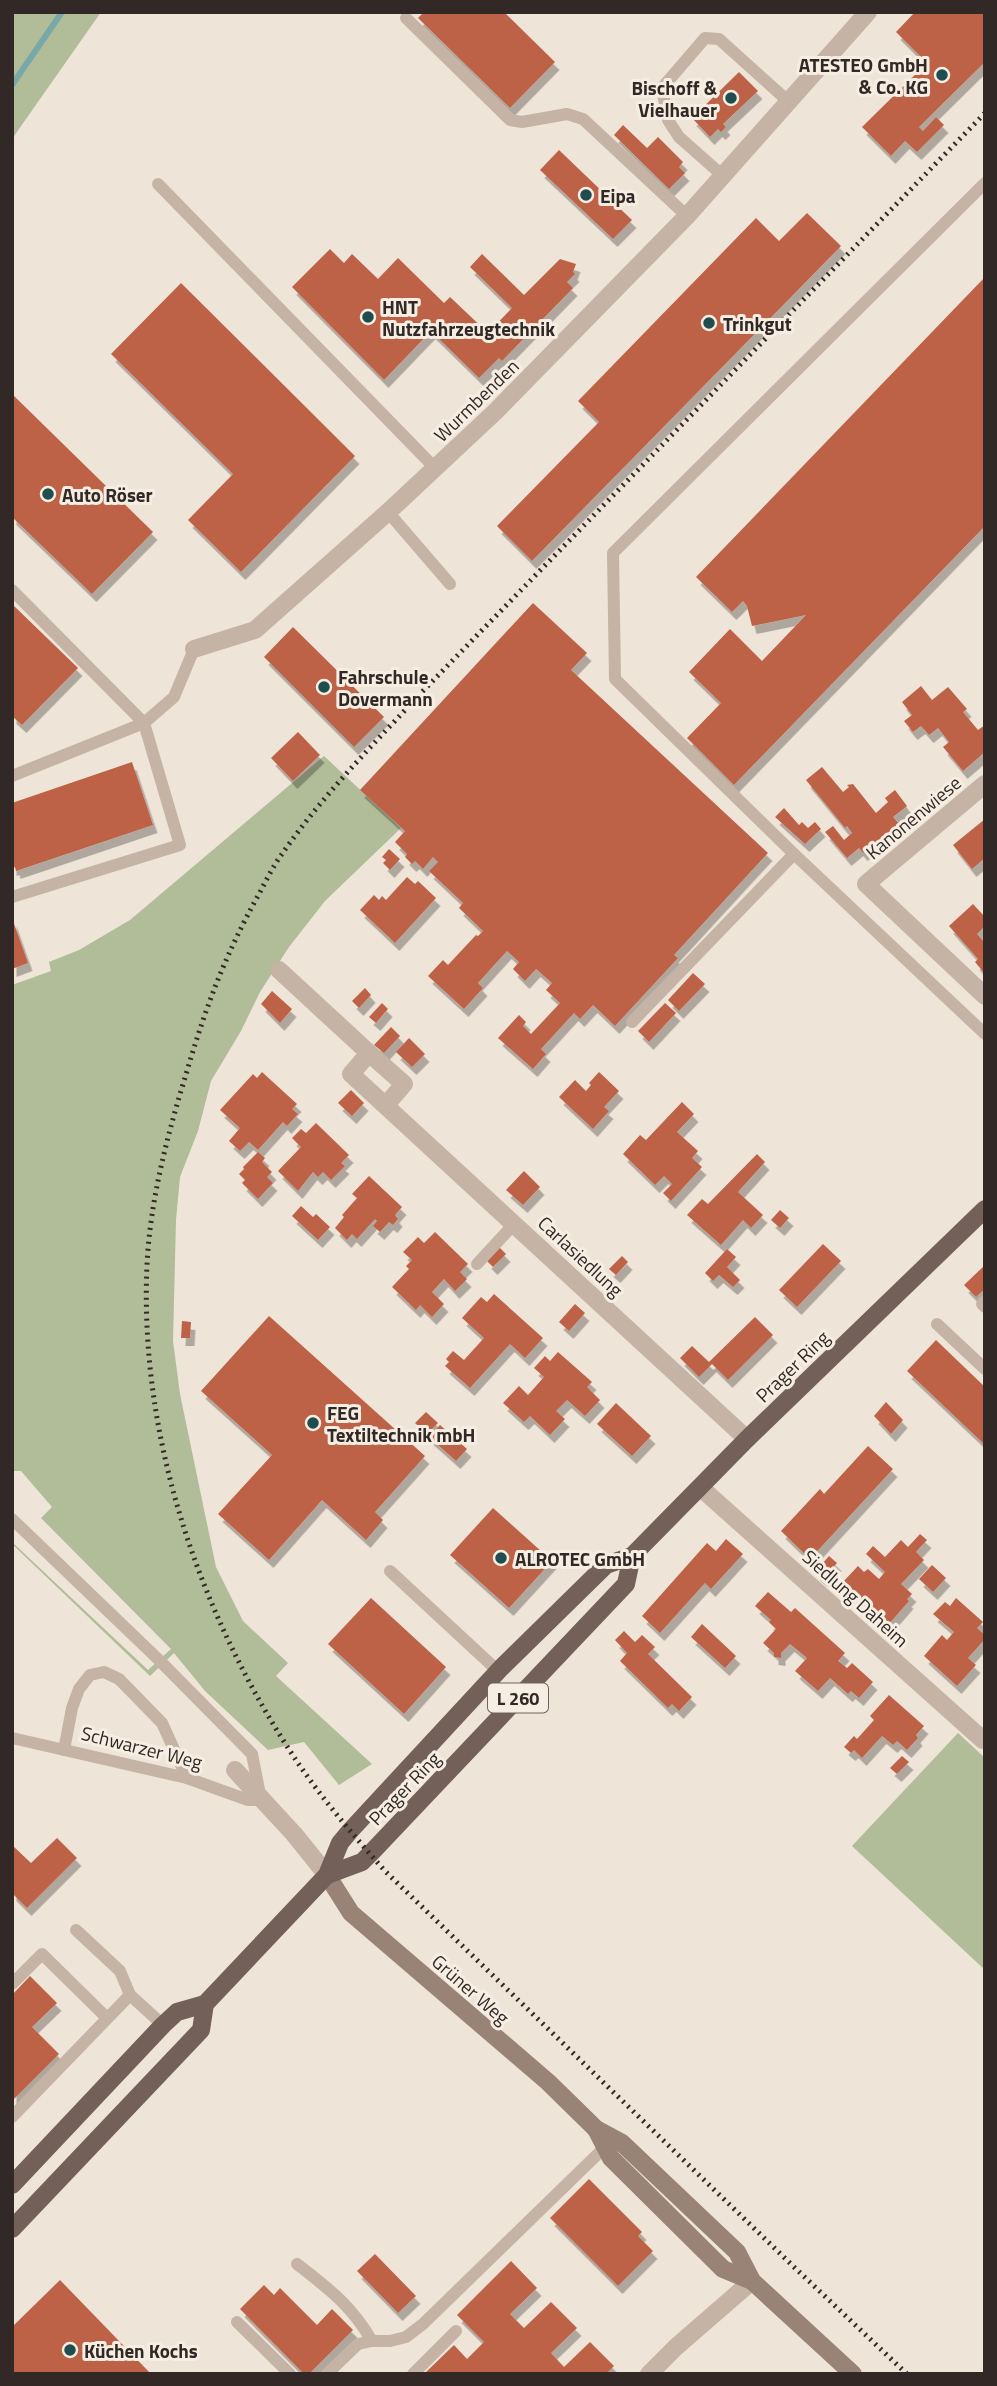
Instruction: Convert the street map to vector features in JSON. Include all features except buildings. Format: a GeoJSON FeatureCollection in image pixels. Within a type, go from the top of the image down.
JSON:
{"type":"FeatureCollection","features":[{"type":"Feature","properties":{"kind":"main road","name":"Prager Ring"},"geometry":{"type":"LineString","coordinates":[[12,2185],[163,2025],[177,2012],[205,2004],[327,1875],[340,1843],[350,1831],[498,1671],[606,1564],[632,1556],[747,1439],[985,1209]]}},
{"type":"Feature","properties":{"kind":"main road","name":"Prager Ring"},"geometry":{"type":"LineString","coordinates":[[327,1875],[362,1862],[370,1854],[626,1584],[632,1556]]}},
{"type":"Feature","properties":{"kind":"main road","name":"Prager Ring"},"geometry":{"type":"LineString","coordinates":[[12,2229],[201,2030],[205,2004]]}},
{"type":"Feature","properties":{"kind":"street","name":"Wurmbenden"},"geometry":{"type":"LineString","coordinates":[[194,649],[255,630],[506,402],[687,216],[868,12]]}},
{"type":"Feature","properties":{"kind":"street","name":"Kanonenwiese"},"geometry":{"type":"LineString","coordinates":[[985,784],[866,884],[985,996]]}},
{"type":"Feature","properties":{"kind":"street"},"geometry":{"type":"LineString","coordinates":[[279,971],[404,1084],[386,1105]]}},
{"type":"Feature","properties":{"kind":"street","name":"Carlasiedlung"},"geometry":{"type":"LineString","coordinates":[[369,1053],[351,1074],[747,1439]]}},
{"type":"Feature","properties":{"kind":"street","name":"Siedlung Daheim"},"geometry":{"type":"LineString","coordinates":[[701,1488],[984,1740]]}},
{"type":"Feature","properties":{"kind":"street"},"geometry":{"type":"LineString","coordinates":[[235,1770],[294,1834],[327,1875]]}},
{"type":"Feature","properties":{"kind":"street","name":"Grüner Weg"},"geometry":{"type":"LineString","coordinates":[[327,1875],[351,1913],[548,2082],[596,2129],[622,2143],[737,2252],[752,2281],[853,2374]]}},
{"type":"Feature","properties":{"kind":"street","name":"Grüner Weg"},"geometry":{"type":"LineString","coordinates":[[596,2129],[611,2158],[723,2269],[752,2281]]}},
{"type":"Feature","properties":{"kind":"street"},"geometry":{"type":"LineString","coordinates":[[649,2374],[752,2281]]}},
{"type":"Feature","properties":{"kind":"lane"},"geometry":{"type":"LineString","coordinates":[[406,18],[510,120],[522,122],[567,114],[583,119],[687,216]]}},
{"type":"Feature","properties":{"kind":"lane"},"geometry":{"type":"LineString","coordinates":[[722,175],[679,137],[668,120],[662,88],[705,38],[719,39],[789,102]]}},
{"type":"Feature","properties":{"kind":"lane"},"geometry":{"type":"LineString","coordinates":[[985,183],[613,552],[615,679],[794,854],[985,1034]]}},
{"type":"Feature","properties":{"kind":"lane"},"geometry":{"type":"LineString","coordinates":[[158,184],[435,468]]}},
{"type":"Feature","properties":{"kind":"lane"},"geometry":{"type":"LineString","coordinates":[[388,512],[450,584]]}},
{"type":"Feature","properties":{"kind":"lane"},"geometry":{"type":"LineString","coordinates":[[12,590],[144,723],[180,845],[12,897]]}},
{"type":"Feature","properties":{"kind":"lane"},"geometry":{"type":"LineString","coordinates":[[12,776],[144,723],[174,696],[194,649]]}},
{"type":"Feature","properties":{"kind":"lane"},"geometry":{"type":"LineString","coordinates":[[632,1022],[794,854]]}},
{"type":"Feature","properties":{"kind":"lane"},"geometry":{"type":"LineString","coordinates":[[477,1264],[515,1223]]}},
{"type":"Feature","properties":{"kind":"lane"},"geometry":{"type":"LineString","coordinates":[[985,1301],[982,1304],[985,1307]]}},
{"type":"Feature","properties":{"kind":"lane"},"geometry":{"type":"LineString","coordinates":[[937,1324],[985,1369]]}},
{"type":"Feature","properties":{"kind":"lane"},"geometry":{"type":"LineString","coordinates":[[12,1519],[252,1754],[261,1800]]}},
{"type":"Feature","properties":{"kind":"lane"},"geometry":{"type":"LineString","coordinates":[[390,1571],[498,1671]]}},
{"type":"Feature","properties":{"kind":"lane"},"geometry":{"type":"LineString","coordinates":[[64,1750],[72,1708],[79,1689],[90,1675],[104,1672],[119,1679],[162,1723],[187,1778]]}},
{"type":"Feature","properties":{"kind":"lane","name":"Schwarzer Weg"},"geometry":{"type":"LineString","coordinates":[[12,1738],[187,1778],[248,1800],[261,1800]]}},
{"type":"Feature","properties":{"kind":"lane"},"geometry":{"type":"LineString","coordinates":[[76,1930],[120,1970],[130,1995],[163,2025]]}},
{"type":"Feature","properties":{"kind":"lane"},"geometry":{"type":"LineString","coordinates":[[12,1984],[42,1954],[107,2018]]}},
{"type":"Feature","properties":{"kind":"lane"},"geometry":{"type":"LineString","coordinates":[[12,2117],[130,1995]]}},
{"type":"Feature","properties":{"kind":"lane"},"geometry":{"type":"LineString","coordinates":[[327,2374],[358,2344],[405,2337],[424,2324],[605,2147]]}},
{"type":"Feature","properties":{"kind":"lane"},"geometry":{"type":"LineString","coordinates":[[297,2264],[341,2298],[361,2322],[372,2341]]}},
{"type":"Feature","properties":{"kind":"lane"},"geometry":{"type":"LineString","coordinates":[[237,2322],[290,2374]]}},
{"type":"Feature","properties":{"kind":"lane"},"geometry":{"type":"LineString","coordinates":[[413,2374],[456,2331]]}},
{"type":"Feature","properties":{"kind":"green space"},"geometry":{"type":"Polygon","coordinates":[[[15,12],[101,12],[12,139],[12,16],[15,12]]]}},
{"type":"Feature","properties":{"kind":"green space"},"geometry":{"type":"Polygon","coordinates":[[[324,756],[401,828],[325,901],[289,947],[260,992],[241,1031],[211,1081],[198,1131],[180,1177],[176,1220],[173,1341],[180,1394],[216,1567],[243,1621],[288,1663],[276,1676],[372,1764],[339,1785],[304,1742],[268,1750],[205,1691],[174,1653],[150,1676],[12,1544],[148,1670],[171,1649],[41,1518],[52,1507],[21,1471],[12,1471],[12,985],[51,971],[49,962],[79,950],[130,920],[324,756]]]}},
{"type":"Feature","properties":{"kind":"green space"},"geometry":{"type":"Polygon","coordinates":[[[958,1733],[985,1758],[985,1970],[852,1846],[958,1733]]]}},
{"type":"Feature","properties":{"kind":"waterway"},"geometry":{"type":"LineString","coordinates":[[12,85],[62,12]]}},
{"type":"Feature","properties":{"kind":"railway"},"geometry":{"type":"LineString","coordinates":[[907,2374],[385,1871],[298,1763],[263,1707],[232,1649],[205,1588],[183,1525],[166,1461],[154,1396],[147,1330],[147,1265],[161,1167],[202,1024],[218,980],[247,916],[276,863],[297,833],[348,772],[420,694],[985,113]]}},
{"type":"Feature","properties":{"kind":"place","name":"ATESTEO GmbH & Co. KG"},"geometry":{"type":"Point","coordinates":[942,75]}},
{"type":"Feature","properties":{"kind":"place","name":"Bischoff & Vielhauer"},"geometry":{"type":"Point","coordinates":[731,98]}},
{"type":"Feature","properties":{"kind":"place","name":"Eipa"},"geometry":{"type":"Point","coordinates":[586,195]}},
{"type":"Feature","properties":{"kind":"place","name":"HNT Nutzfahrzeugtechnik"},"geometry":{"type":"Point","coordinates":[368,317]}},
{"type":"Feature","properties":{"kind":"place","name":"Trinkgut"},"geometry":{"type":"Point","coordinates":[709,323]}},
{"type":"Feature","properties":{"kind":"place","name":"Auto Röser"},"geometry":{"type":"Point","coordinates":[48,494]}},
{"type":"Feature","properties":{"kind":"place","name":"Fahrschule Dovermann"},"geometry":{"type":"Point","coordinates":[324,687]}},
{"type":"Feature","properties":{"kind":"place","name":"FEG Textiltechnik mbH"},"geometry":{"type":"Point","coordinates":[313,1423]}},
{"type":"Feature","properties":{"kind":"place","name":"ALROTEC GmbH"},"geometry":{"type":"Point","coordinates":[501,1558]}},
{"type":"Feature","properties":{"kind":"place","name":"Küchen Kochs"},"geometry":{"type":"Point","coordinates":[70,2350]}}]}
